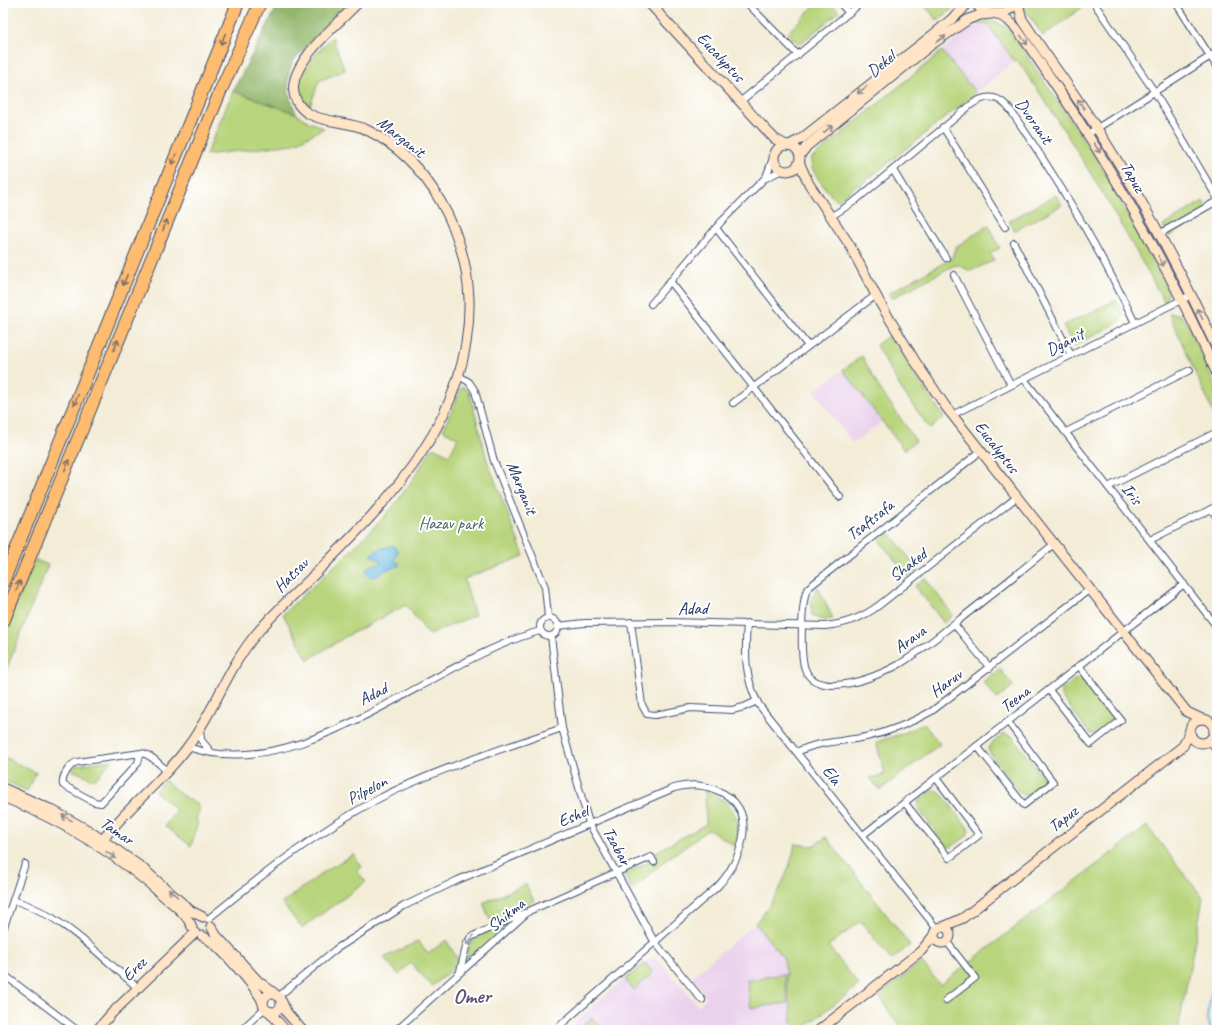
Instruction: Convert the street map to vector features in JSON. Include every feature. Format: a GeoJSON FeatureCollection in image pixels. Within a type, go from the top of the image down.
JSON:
{"type":"FeatureCollection","features":[{"type":"Feature","properties":{"kind":"highway"},"geometry":{"type":"LineString","coordinates":[[3,582],[238,3]]}},
{"type":"Feature","properties":{"kind":"highway"},"geometry":{"type":"LineString","coordinates":[[3,622],[220,92],[260,3]]}},
{"type":"Feature","properties":{"kind":"street","name":"Marganit"},"geometry":{"type":"LineString","coordinates":[[358,3],[301,63],[294,81],[295,98],[302,108],[313,116],[352,124],[371,132],[394,148],[417,169],[446,210],[457,237],[466,273],[469,309]]}},
{"type":"Feature","properties":{"kind":"street","name":"Eucalyptus"},"geometry":{"type":"LineString","coordinates":[[649,3],[660,7],[769,133],[775,139],[787,145]]}},
{"type":"Feature","properties":{"kind":"street"},"geometry":{"type":"LineString","coordinates":[[747,3],[798,55]]}},
{"type":"Feature","properties":{"kind":"street"},"geometry":{"type":"LineString","coordinates":[[840,3],[849,13]]}},
{"type":"Feature","properties":{"kind":"street"},"geometry":{"type":"LineString","coordinates":[[741,101],[861,3]]}},
{"type":"Feature","properties":{"kind":"street","name":"Dekel"},"geometry":{"type":"LineString","coordinates":[[787,145],[801,139],[940,29],[958,14],[967,3]]}},
{"type":"Feature","properties":{"kind":"street","name":"Tapuz"},"geometry":{"type":"LineString","coordinates":[[975,3],[983,11],[1008,20],[1016,28],[1088,134],[1120,186],[1182,299],[1217,374]]}},
{"type":"Feature","properties":{"kind":"street","name":"Dekel"},"geometry":{"type":"LineString","coordinates":[[799,159],[807,146],[931,45],[969,19],[980,15],[1006,12],[1017,3]]}},
{"type":"Feature","properties":{"kind":"street","name":"Tapuz"},"geometry":{"type":"LineString","coordinates":[[1017,3],[1022,19],[1097,128],[1159,234],[1215,339],[1217,349]]}},
{"type":"Feature","properties":{"kind":"street"},"geometry":{"type":"LineString","coordinates":[[1094,3],[1154,92],[1217,198],[1159,234]]}},
{"type":"Feature","properties":{"kind":"street"},"geometry":{"type":"LineString","coordinates":[[1176,3],[1217,67]]}},
{"type":"Feature","properties":{"kind":"street"},"geometry":{"type":"LineString","coordinates":[[1088,134],[1217,52]]}},
{"type":"Feature","properties":{"kind":"street","name":"Dvoranit"},"geometry":{"type":"LineString","coordinates":[[832,216],[893,170],[943,127],[982,98],[992,96],[1002,100],[1024,130],[1058,182],[1097,250],[1135,323]]}},
{"type":"Feature","properties":{"kind":"street"},"geometry":{"type":"LineString","coordinates":[[943,127],[1005,227]]}},
{"type":"Feature","properties":{"kind":"street","name":"Eucalyptus"},"geometry":{"type":"LineString","coordinates":[[769,133],[774,155]]}},
{"type":"Feature","properties":{"kind":"street"},"geometry":{"type":"LineString","coordinates":[[651,304],[716,228],[763,180],[770,171],[774,155],[781,146],[787,145],[796,148],[799,159],[795,168],[763,180]]}},
{"type":"Feature","properties":{"kind":"street"},"geometry":{"type":"LineString","coordinates":[[774,155],[776,166],[786,171]]}},
{"type":"Feature","properties":{"kind":"street","name":"Eucalyptus"},"geometry":{"type":"LineString","coordinates":[[799,159],[809,184]]}},
{"type":"Feature","properties":{"kind":"street"},"geometry":{"type":"LineString","coordinates":[[893,170],[946,258]]}},
{"type":"Feature","properties":{"kind":"street","name":"Eucalyptus"},"geometry":{"type":"LineString","coordinates":[[786,171],[800,176],[809,184],[832,216],[915,361],[952,415],[1187,712],[1190,730]]}},
{"type":"Feature","properties":{"kind":"street"},"geometry":{"type":"LineString","coordinates":[[716,228],[808,346]]}},
{"type":"Feature","properties":{"kind":"street"},"geometry":{"type":"LineString","coordinates":[[1014,243],[1071,355]]}},
{"type":"Feature","properties":{"kind":"street"},"geometry":{"type":"LineString","coordinates":[[954,275],[1011,385]]}},
{"type":"Feature","properties":{"kind":"street"},"geometry":{"type":"LineString","coordinates":[[670,281],[840,497]]}},
{"type":"Feature","properties":{"kind":"street"},"geometry":{"type":"LineString","coordinates":[[733,403],[876,295]]}},
{"type":"Feature","properties":{"kind":"street","name":"Dganit"},"geometry":{"type":"LineString","coordinates":[[952,415],[1191,295]]}},
{"type":"Feature","properties":{"kind":"street","name":"Hatsav"},"geometry":{"type":"LineString","coordinates":[[101,843],[188,747],[200,728],[229,673],[251,640],[266,622],[372,516],[410,470],[438,424],[459,376],[466,344],[469,309]]}},
{"type":"Feature","properties":{"kind":"street"},"geometry":{"type":"LineString","coordinates":[[1203,344],[1215,339]]}},
{"type":"Feature","properties":{"kind":"street"},"geometry":{"type":"LineString","coordinates":[[1066,432],[1190,370]]}},
{"type":"Feature","properties":{"kind":"street","name":"Marganit"},"geometry":{"type":"LineString","coordinates":[[459,376],[470,382],[475,391],[494,461],[545,587],[548,617]]}},
{"type":"Feature","properties":{"kind":"street","name":"Iris"},"geometry":{"type":"LineString","coordinates":[[1024,379],[1217,627]]}},
{"type":"Feature","properties":{"kind":"street"},"geometry":{"type":"LineString","coordinates":[[1108,487],[1217,432]]}},
{"type":"Feature","properties":{"kind":"street","name":"Tsaftsafa"},"geometry":{"type":"LineString","coordinates":[[803,625],[804,596],[812,583],[981,451]]}},
{"type":"Feature","properties":{"kind":"street","name":"Shaked"},"geometry":{"type":"LineString","coordinates":[[803,625],[825,626],[846,622],[871,611],[1017,497]]}},
{"type":"Feature","properties":{"kind":"street"},"geometry":{"type":"LineString","coordinates":[[1150,540],[1214,507],[1217,517]]}},
{"type":"Feature","properties":{"kind":"street","name":"Arava"},"geometry":{"type":"LineString","coordinates":[[803,625],[802,657],[805,670],[811,679],[828,685],[858,681],[888,670],[918,652],[1054,544]]}},
{"type":"Feature","properties":{"kind":"street","name":"Teena"},"geometry":{"type":"LineString","coordinates":[[863,835],[1184,584]]}},
{"type":"Feature","properties":{"kind":"street","name":"Haruv"},"geometry":{"type":"LineString","coordinates":[[797,752],[816,744],[850,740],[882,733],[915,720],[949,699],[1090,589]]}},
{"type":"Feature","properties":{"kind":"street"},"geometry":{"type":"LineString","coordinates":[[548,617],[555,620],[558,626],[556,633],[551,636],[545,636],[540,631],[540,622],[548,617]]}},
{"type":"Feature","properties":{"kind":"street"},"geometry":{"type":"LineString","coordinates":[[631,622],[642,705],[647,714],[655,715],[694,708],[732,710],[744,707],[757,701]]}},
{"type":"Feature","properties":{"kind":"street","name":"Adad"},"geometry":{"type":"LineString","coordinates":[[558,626],[631,622],[803,625]]}},
{"type":"Feature","properties":{"kind":"street","name":"Ela"},"geometry":{"type":"LineString","coordinates":[[747,623],[746,669],[751,689],[757,701],[938,931]]}},
{"type":"Feature","properties":{"kind":"street"},"geometry":{"type":"LineString","coordinates":[[954,624],[990,668]]}},
{"type":"Feature","properties":{"kind":"street","name":"Adad"},"geometry":{"type":"LineString","coordinates":[[188,747],[212,753],[250,754],[281,748],[311,739],[355,720],[486,652],[540,631]]}},
{"type":"Feature","properties":{"kind":"street","name":"Tzabar"},"geometry":{"type":"LineString","coordinates":[[551,636],[562,728],[589,824],[655,942],[702,1000]]}},
{"type":"Feature","properties":{"kind":"street"},"geometry":{"type":"LineString","coordinates":[[1049,690],[1091,744],[1121,720],[1079,666]]}},
{"type":"Feature","properties":{"kind":"street","name":"Eucalyptus"},"geometry":{"type":"LineString","coordinates":[[1187,712],[1203,719]]}},
{"type":"Feature","properties":{"kind":"street"},"geometry":{"type":"LineString","coordinates":[[1209,740],[1199,742],[1193,738],[1190,730],[1193,723],[1217,716]]}},
{"type":"Feature","properties":{"kind":"street"},"geometry":{"type":"LineString","coordinates":[[1203,719],[1215,727],[1209,740]]}},
{"type":"Feature","properties":{"kind":"street"},"geometry":{"type":"LineString","coordinates":[[977,746],[1024,805],[1053,782],[1008,722]]}},
{"type":"Feature","properties":{"kind":"street"},"geometry":{"type":"LineString","coordinates":[[200,728],[201,740],[212,753]]}},
{"type":"Feature","properties":{"kind":"street","name":"Pilpelon"},"geometry":{"type":"LineString","coordinates":[[207,921],[282,859],[363,807],[436,773],[562,728]]}},
{"type":"Feature","properties":{"kind":"street","name":"Tapuz"},"geometry":{"type":"LineString","coordinates":[[1183,746],[1190,730]]}},
{"type":"Feature","properties":{"kind":"street"},"geometry":{"type":"LineString","coordinates":[[1209,740],[1217,751]]}},
{"type":"Feature","properties":{"kind":"street","name":"Tapuz"},"geometry":{"type":"LineString","coordinates":[[921,951],[938,931],[963,918],[1183,746],[1199,742]]}},
{"type":"Feature","properties":{"kind":"street"},"geometry":{"type":"LineString","coordinates":[[140,754],[138,763],[100,803],[94,802],[63,785],[62,780],[74,762],[140,754],[150,757],[167,771]]}},
{"type":"Feature","properties":{"kind":"street"},"geometry":{"type":"LineString","coordinates":[[905,803],[949,858],[979,835],[936,778]]}},
{"type":"Feature","properties":{"kind":"street","name":"Eshel"},"geometry":{"type":"LineString","coordinates":[[278,997],[336,949],[404,906],[458,880],[667,791],[688,785],[704,786],[721,792],[734,801],[743,821],[743,838],[738,857],[717,887],[555,1030]]}},
{"type":"Feature","properties":{"kind":"street","name":"Tamar"},"geometry":{"type":"LineString","coordinates":[[3,788],[56,812],[150,875],[191,911],[207,921],[216,934],[259,982],[278,997],[287,1013],[302,1030]]}},
{"type":"Feature","properties":{"kind":"street","name":"Tamar"},"geometry":{"type":"LineString","coordinates":[[3,797],[101,843],[160,892],[188,919],[196,932],[214,942],[253,987],[266,1008],[285,1030]]}},
{"type":"Feature","properties":{"kind":"street","name":"Shikma"},"geometry":{"type":"LineString","coordinates":[[396,1030],[530,911],[651,857],[654,862]]}},
{"type":"Feature","properties":{"kind":"street"},"geometry":{"type":"LineString","coordinates":[[3,930],[25,864]]}},
{"type":"Feature","properties":{"kind":"street"},"geometry":{"type":"LineString","coordinates":[[13,900],[38,910],[62,924],[138,988]]}},
{"type":"Feature","properties":{"kind":"street"},"geometry":{"type":"LineString","coordinates":[[458,974],[463,964],[466,943],[471,937],[530,911]]}},
{"type":"Feature","properties":{"kind":"street","name":"Tapuz"},"geometry":{"type":"LineString","coordinates":[[819,1030],[921,951],[946,940],[963,918]]}},
{"type":"Feature","properties":{"kind":"street"},"geometry":{"type":"LineString","coordinates":[[196,919],[207,921],[209,933],[196,932],[196,919]]}},
{"type":"Feature","properties":{"kind":"street"},"geometry":{"type":"LineString","coordinates":[[946,940],[936,941],[938,931],[948,930],[946,940],[975,978],[946,1000]]}},
{"type":"Feature","properties":{"kind":"street","name":"Erez"},"geometry":{"type":"LineString","coordinates":[[97,1030],[196,932]]}},
{"type":"Feature","properties":{"kind":"street"},"geometry":{"type":"LineString","coordinates":[[3,974],[77,1030]]}},
{"type":"Feature","properties":{"kind":"street"},"geometry":{"type":"LineString","coordinates":[[241,1030],[266,1008],[267,995],[278,997],[278,1010],[266,1008]]}},
{"type":"Feature","properties":{"kind":"shaded area"},"geometry":{"type":"Polygon","coordinates":[[[975,23],[988,25],[1014,61],[976,93],[942,51],[975,23]]]}},
{"type":"Feature","properties":{"kind":"shaded area"},"geometry":{"type":"Polygon","coordinates":[[[843,370],[882,422],[853,443],[814,391],[843,370]]]}},
{"type":"Feature","properties":{"kind":"shaded area"},"geometry":{"type":"Polygon","coordinates":[[[755,923],[784,959],[793,1030],[581,1030],[574,1023],[651,957],[657,959],[698,1006],[707,997],[692,977],[755,923]]]}},
{"type":"Feature","properties":{"kind":"green space"},"geometry":{"type":"Polygon","coordinates":[[[279,3],[349,3],[294,60],[289,74],[288,87],[291,100],[297,114],[233,91],[279,3]]]}},
{"type":"Feature","properties":{"kind":"green space"},"geometry":{"type":"Polygon","coordinates":[[[817,3],[831,3],[839,12],[802,42],[798,43],[787,33],[817,3]]]}},
{"type":"Feature","properties":{"kind":"green space"},"geometry":{"type":"Polygon","coordinates":[[[922,3],[958,3],[938,21],[922,3]]]}},
{"type":"Feature","properties":{"kind":"green space"},"geometry":{"type":"Polygon","coordinates":[[[977,3],[1014,3],[997,12],[977,3]]]}},
{"type":"Feature","properties":{"kind":"green space"},"geometry":{"type":"Polygon","coordinates":[[[1023,3],[1081,3],[1084,6],[1043,36],[1024,8],[1023,3]]]}},
{"type":"Feature","properties":{"kind":"green space"},"geometry":{"type":"Polygon","coordinates":[[[984,20],[995,21],[1009,29],[1102,167],[1164,281],[1168,292],[1165,303],[1094,180],[1037,89],[1017,60],[1014,61],[988,25],[975,23],[984,20]]]}},
{"type":"Feature","properties":{"kind":"green space"},"geometry":{"type":"Polygon","coordinates":[[[332,37],[345,70],[319,81],[310,106],[302,97],[299,88],[300,79],[310,61],[332,37]]]}},
{"type":"Feature","properties":{"kind":"green space"},"geometry":{"type":"Polygon","coordinates":[[[942,51],[976,93],[859,186],[857,185],[839,200],[834,199],[812,168],[812,158],[942,51]]]}},
{"type":"Feature","properties":{"kind":"green space"},"geometry":{"type":"Polygon","coordinates":[[[233,91],[290,110],[309,122],[324,128],[294,144],[206,155],[233,91]]]}},
{"type":"Feature","properties":{"kind":"green space"},"geometry":{"type":"Polygon","coordinates":[[[1056,195],[1062,205],[1014,231],[1009,221],[1056,195]]]}},
{"type":"Feature","properties":{"kind":"green space"},"geometry":{"type":"Polygon","coordinates":[[[1203,201],[1210,213],[1169,236],[1163,226],[1203,201]]]}},
{"type":"Feature","properties":{"kind":"green space"},"geometry":{"type":"Polygon","coordinates":[[[988,225],[1000,248],[990,253],[994,260],[971,271],[957,265],[953,266],[892,298],[889,293],[949,260],[952,257],[956,247],[988,225]]]}},
{"type":"Feature","properties":{"kind":"green space"},"geometry":{"type":"Polygon","coordinates":[[[1116,300],[1124,314],[1119,322],[1073,346],[1063,326],[1116,300]]]}},
{"type":"Feature","properties":{"kind":"green space"},"geometry":{"type":"Polygon","coordinates":[[[1174,313],[1180,315],[1188,325],[1217,390],[1217,421],[1169,314],[1174,313]]]}},
{"type":"Feature","properties":{"kind":"green space"},"geometry":{"type":"Polygon","coordinates":[[[891,334],[908,365],[944,417],[930,429],[902,390],[876,345],[891,334]]]}},
{"type":"Feature","properties":{"kind":"green space"},"geometry":{"type":"Polygon","coordinates":[[[862,356],[878,386],[916,441],[904,450],[843,370],[862,356]]]}},
{"type":"Feature","properties":{"kind":"green space","name":"Hazav park"},"geometry":{"type":"Polygon","coordinates":[[[462,387],[465,388],[470,394],[487,460],[524,556],[464,579],[475,615],[429,635],[406,605],[345,637],[308,660],[283,614],[384,517],[404,492],[433,447],[449,455],[458,438],[443,430],[462,387]]]}},
{"type":"Feature","properties":{"kind":"green space"},"geometry":{"type":"Polygon","coordinates":[[[889,532],[918,569],[908,577],[879,540],[889,532]]]}},
{"type":"Feature","properties":{"kind":"green space"},"geometry":{"type":"Polygon","coordinates":[[[35,560],[48,565],[3,678],[3,636],[35,560]]]}},
{"type":"Feature","properties":{"kind":"green space"},"geometry":{"type":"Polygon","coordinates":[[[925,578],[953,615],[944,623],[915,586],[925,578]]]}},
{"type":"Feature","properties":{"kind":"green space"},"geometry":{"type":"Polygon","coordinates":[[[818,587],[833,619],[822,620],[812,615],[811,599],[818,587]]]}},
{"type":"Feature","properties":{"kind":"green space"},"geometry":{"type":"Polygon","coordinates":[[[1000,669],[1013,686],[997,699],[983,682],[1000,669]]]}},
{"type":"Feature","properties":{"kind":"green space"},"geometry":{"type":"Polygon","coordinates":[[[1076,679],[1083,680],[1111,716],[1112,722],[1099,734],[1089,733],[1061,695],[1061,690],[1076,679]]]}},
{"type":"Feature","properties":{"kind":"green space"},"geometry":{"type":"Polygon","coordinates":[[[924,724],[940,744],[880,790],[870,778],[885,774],[876,742],[901,734],[924,724]]]}},
{"type":"Feature","properties":{"kind":"green space"},"geometry":{"type":"Polygon","coordinates":[[[1004,734],[1013,737],[1042,776],[1043,785],[1032,795],[1024,795],[1018,791],[988,750],[989,746],[1004,734]]]}},
{"type":"Feature","properties":{"kind":"green space"},"geometry":{"type":"Polygon","coordinates":[[[3,756],[36,773],[27,791],[3,780],[3,756]]]}},
{"type":"Feature","properties":{"kind":"green space"},"geometry":{"type":"Polygon","coordinates":[[[112,760],[95,780],[72,770],[76,765],[112,760]]]}},
{"type":"Feature","properties":{"kind":"green space"},"geometry":{"type":"Polygon","coordinates":[[[165,780],[181,795],[198,804],[197,806],[200,809],[196,820],[198,822],[191,846],[165,826],[176,810],[155,791],[165,780]]]}},
{"type":"Feature","properties":{"kind":"green space"},"geometry":{"type":"Polygon","coordinates":[[[935,790],[940,792],[969,829],[967,836],[951,847],[945,845],[918,808],[919,801],[931,791],[935,790]]]}},
{"type":"Feature","properties":{"kind":"green space"},"geometry":{"type":"Polygon","coordinates":[[[705,791],[723,800],[734,812],[738,827],[736,847],[709,829],[666,860],[632,890],[624,874],[656,859],[654,853],[706,824],[705,791]]]}},
{"type":"Feature","properties":{"kind":"green space"},"geometry":{"type":"Polygon","coordinates":[[[1147,826],[1203,898],[1178,1030],[905,1030],[894,1019],[879,995],[922,962],[940,985],[1147,826]]]}},
{"type":"Feature","properties":{"kind":"green space"},"geometry":{"type":"Polygon","coordinates":[[[826,837],[910,945],[891,960],[861,921],[828,946],[859,985],[801,1030],[793,1030],[784,959],[755,923],[763,914],[781,886],[789,866],[795,844],[813,846],[826,837]]]}},
{"type":"Feature","properties":{"kind":"green space"},"geometry":{"type":"Polygon","coordinates":[[[354,854],[362,867],[357,871],[366,882],[302,928],[282,903],[328,869],[354,854]]]}},
{"type":"Feature","properties":{"kind":"green space"},"geometry":{"type":"Polygon","coordinates":[[[526,884],[534,901],[490,920],[483,903],[526,884]]]}},
{"type":"Feature","properties":{"kind":"green space"},"geometry":{"type":"Polygon","coordinates":[[[516,919],[465,963],[470,944],[474,938],[516,919]]]}},
{"type":"Feature","properties":{"kind":"green space"},"geometry":{"type":"Polygon","coordinates":[[[446,940],[459,961],[458,964],[432,986],[411,963],[399,975],[384,958],[418,941],[428,954],[446,940]]]}},
{"type":"Feature","properties":{"kind":"green space"},"geometry":{"type":"Polygon","coordinates":[[[645,963],[653,973],[634,990],[625,980],[645,963]]]}},
{"type":"Feature","properties":{"kind":"green space"},"geometry":{"type":"Polygon","coordinates":[[[784,974],[788,1003],[751,1008],[747,980],[784,974]]]}},
{"type":"Feature","properties":{"kind":"green space"},"geometry":{"type":"Polygon","coordinates":[[[592,1018],[603,1030],[585,1030],[582,1026],[592,1018]]]}},
{"type":"Feature","properties":{"kind":"water"},"geometry":{"type":"Polygon","coordinates":[[[393,545],[398,551],[394,562],[399,562],[399,566],[386,570],[375,577],[369,576],[366,573],[367,568],[373,564],[379,564],[382,562],[371,555],[375,551],[393,545]]]}},
{"type":"Feature","properties":{"kind":"waterway"},"geometry":{"type":"LineString","coordinates":[[1211,1030],[1207,1016],[1217,967]]}},
{"type":"Feature","properties":{"kind":"district","name":"Omer"},"geometry":{"type":"Point","coordinates":[472,996]}}]}
